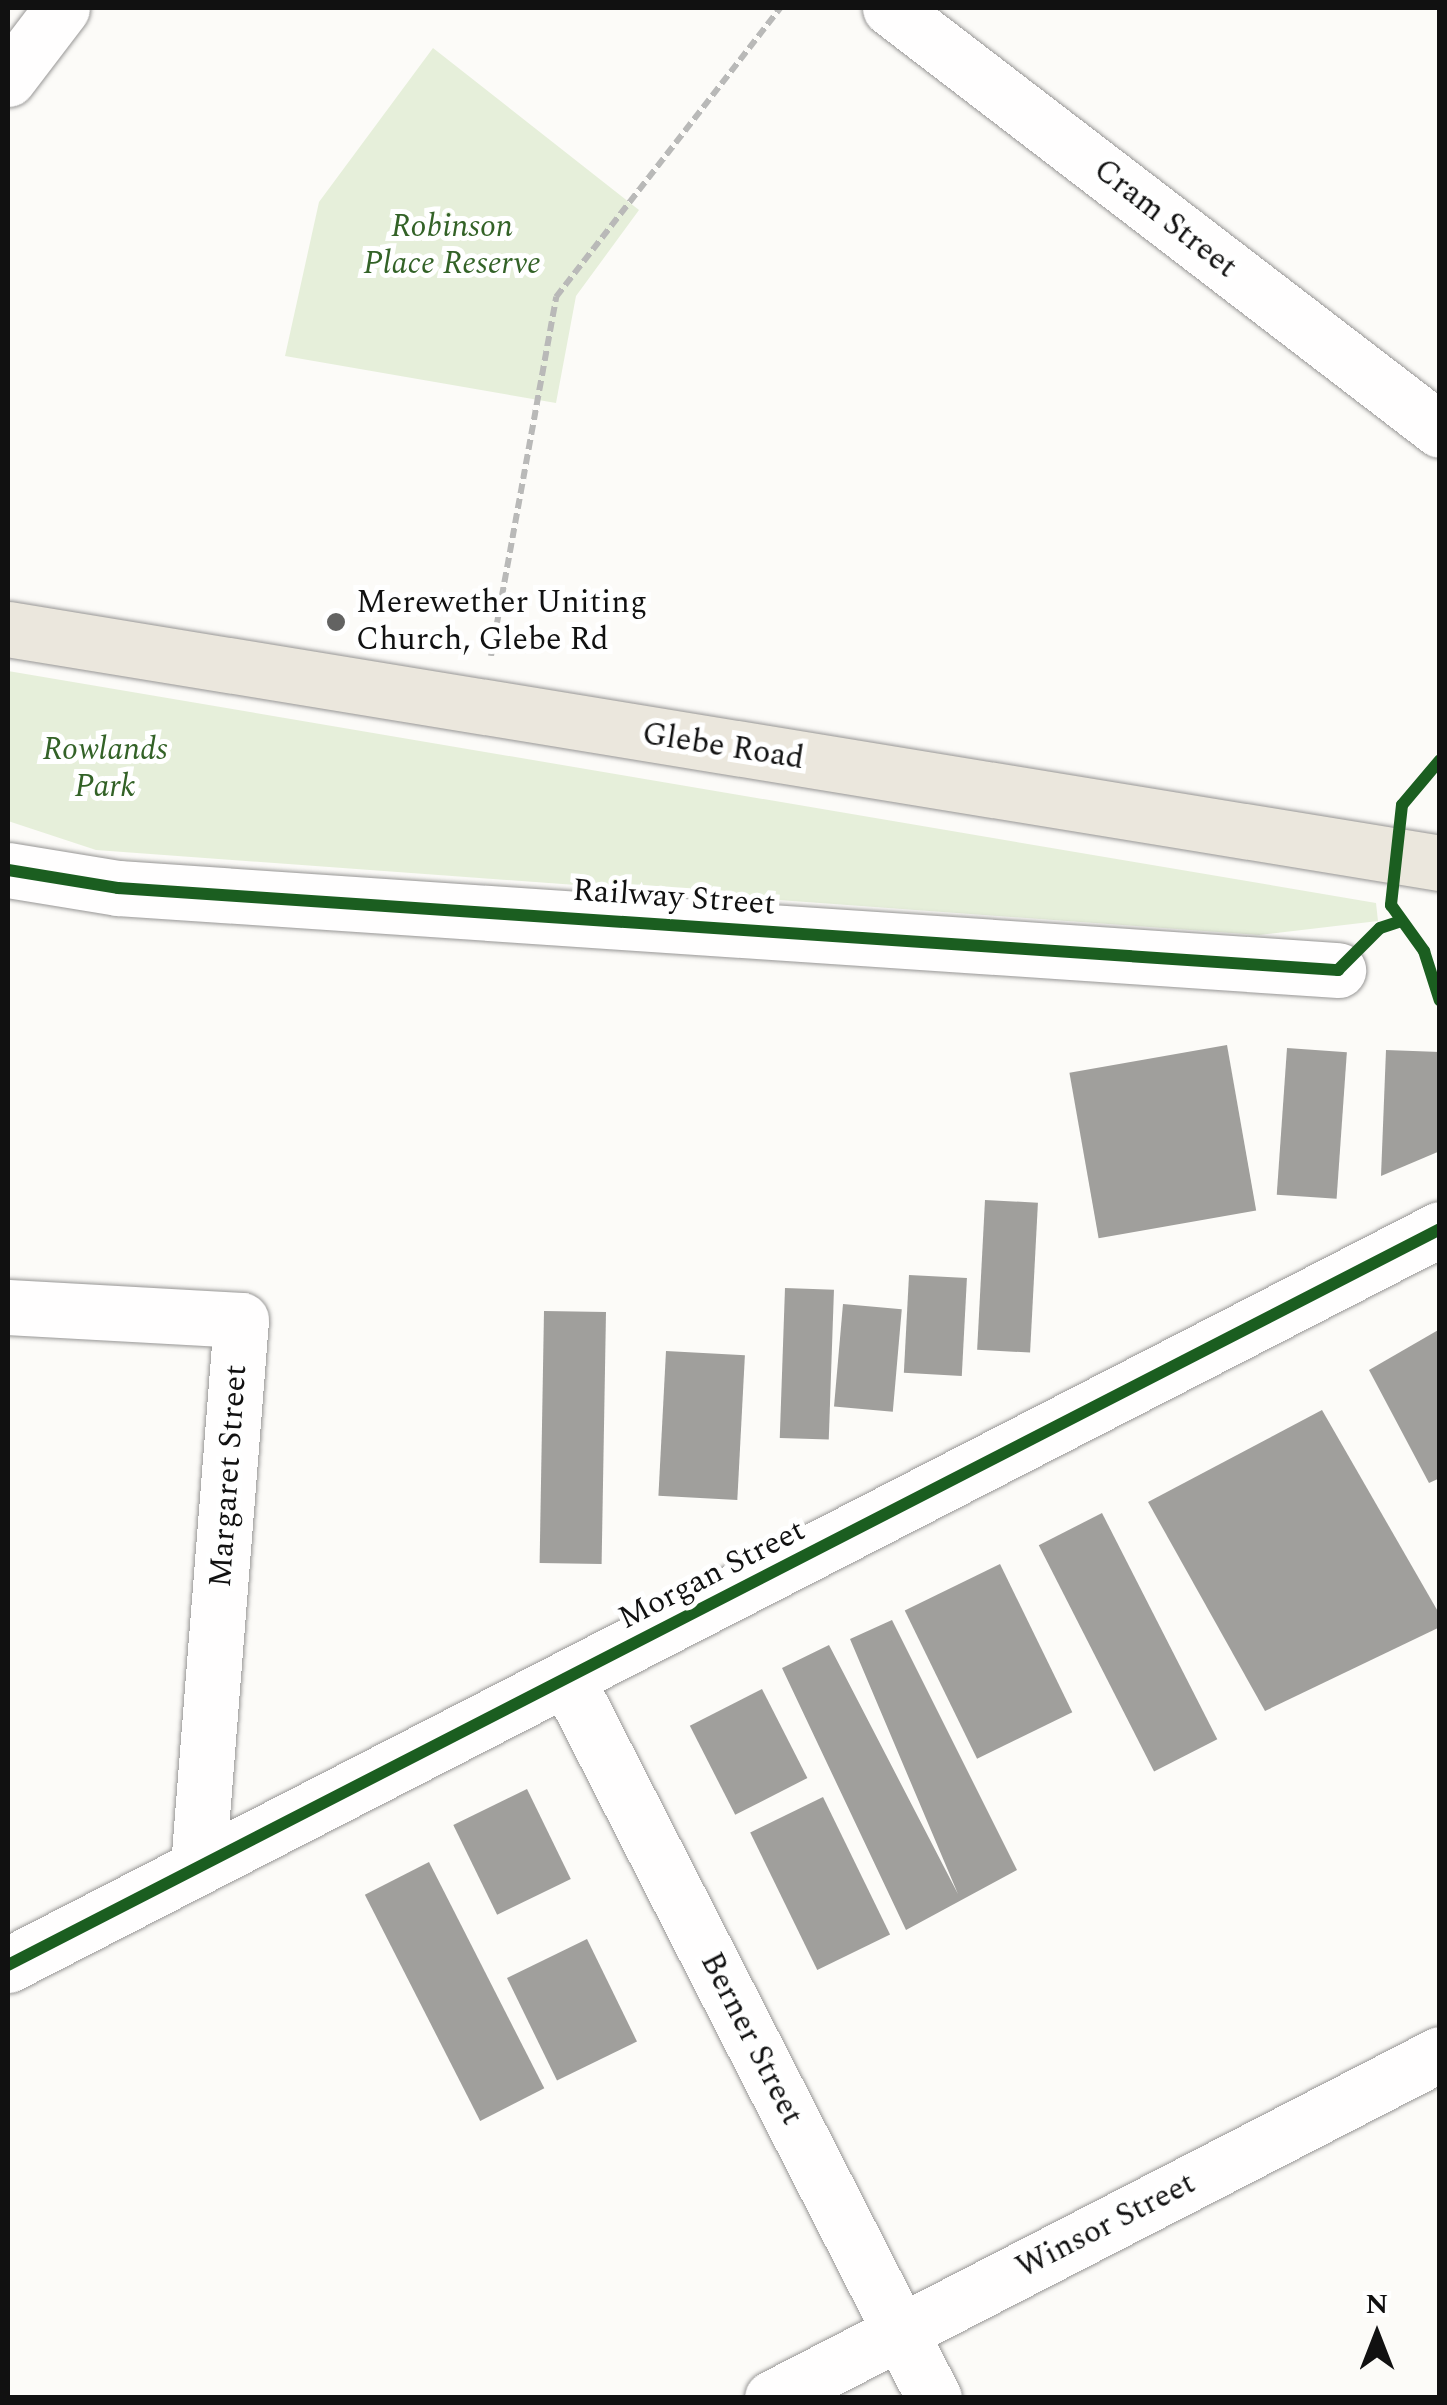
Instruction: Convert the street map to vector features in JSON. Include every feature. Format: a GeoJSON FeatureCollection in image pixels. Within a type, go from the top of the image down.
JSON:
{"type":"FeatureCollection","features":[{"type":"Feature","properties":{"kind":"main road","name":"Glebe Road"},"geometry":{"type":"LineString","coordinates":[[8,629],[1440,863]]}},
{"type":"Feature","properties":{"kind":"street"},"geometry":{"type":"LineString","coordinates":[[8,79],[62,8]]}},
{"type":"Feature","properties":{"kind":"street","name":"Cram Street"},"geometry":{"type":"LineString","coordinates":[[890,8],[1440,430]]}},
{"type":"Feature","properties":{"kind":"street","name":"Railway Street"},"geometry":{"type":"LineString","coordinates":[[8,870],[118,888],[1338,970]]}},
{"type":"Feature","properties":{"kind":"street","name":"Morgan Street"},"geometry":{"type":"LineString","coordinates":[[8,1965],[568,1681],[1440,1229]]}},
{"type":"Feature","properties":{"kind":"street","name":"Margaret Street"},"geometry":{"type":"LineString","coordinates":[[8,1307],[241,1320],[198,1866]]}},
{"type":"Feature","properties":{"kind":"street","name":"Berner Street"},"geometry":{"type":"LineString","coordinates":[[568,1681],[934,2398]]}},
{"type":"Feature","properties":{"kind":"street","name":"Winsor Street"},"geometry":{"type":"LineString","coordinates":[[772,2398],[1440,2054]]}},
{"type":"Feature","properties":{"kind":"path"},"geometry":{"type":"LineString","coordinates":[[490,656],[556,297],[780,8]]}},
{"type":"Feature","properties":{"kind":"green space","name":"Robinson Place Reserve"},"geometry":{"type":"Polygon","coordinates":[[[433,48],[639,210],[576,296],[556,403],[285,356],[319,202],[433,48]]]}},
{"type":"Feature","properties":{"kind":"green space","name":"Rowlands Park"},"geometry":{"type":"Polygon","coordinates":[[[8,671],[1376,903],[1378,921],[1259,935],[96,850],[8,821],[8,671]]]}},
{"type":"Feature","properties":{"kind":"building"},"geometry":{"type":"Polygon","coordinates":[[[1227,1045],[1256,1210],[1099,1238],[1069,1073],[1227,1045]]]}},
{"type":"Feature","properties":{"kind":"building"},"geometry":{"type":"Polygon","coordinates":[[[1287,1048],[1347,1052],[1337,1199],[1277,1195],[1287,1048]]]}},
{"type":"Feature","properties":{"kind":"building"},"geometry":{"type":"Polygon","coordinates":[[[1386,1050],[1440,1052],[1440,1151],[1381,1176],[1386,1050]]]}},
{"type":"Feature","properties":{"kind":"building"},"geometry":{"type":"Polygon","coordinates":[[[985,1200],[1038,1203],[1030,1353],[977,1350],[985,1200]]]}},
{"type":"Feature","properties":{"kind":"building"},"geometry":{"type":"Polygon","coordinates":[[[909,1275],[967,1278],[962,1376],[904,1373],[909,1275]]]}},
{"type":"Feature","properties":{"kind":"building"},"geometry":{"type":"Polygon","coordinates":[[[785,1288],[834,1290],[829,1440],[780,1438],[785,1288]]]}},
{"type":"Feature","properties":{"kind":"building"},"geometry":{"type":"Polygon","coordinates":[[[843,1304],[902,1309],[893,1412],[834,1407],[843,1304]]]}},
{"type":"Feature","properties":{"kind":"building"},"geometry":{"type":"Polygon","coordinates":[[[544,1311],[606,1312],[602,1564],[540,1563],[544,1311]]]}},
{"type":"Feature","properties":{"kind":"building"},"geometry":{"type":"Polygon","coordinates":[[[1440,1329],[1440,1478],[1429,1483],[1369,1370],[1440,1329]]]}},
{"type":"Feature","properties":{"kind":"building"},"geometry":{"type":"Polygon","coordinates":[[[666,1351],[745,1355],[737,1500],[658,1496],[666,1351]]]}},
{"type":"Feature","properties":{"kind":"building"},"geometry":{"type":"Polygon","coordinates":[[[1322,1410],[1440,1615],[1440,1627],[1265,1711],[1148,1502],[1322,1410]]]}},
{"type":"Feature","properties":{"kind":"building"},"geometry":{"type":"Polygon","coordinates":[[[1102,1513],[1217,1739],[1154,1772],[1039,1545],[1102,1513]]]}},
{"type":"Feature","properties":{"kind":"building"},"geometry":{"type":"Polygon","coordinates":[[[1000,1564],[1072,1712],[977,1759],[905,1610],[1000,1564]]]}},
{"type":"Feature","properties":{"kind":"building"},"geometry":{"type":"Polygon","coordinates":[[[892,1620],[1017,1870],[906,1930],[782,1668],[829,1645],[958,1894],[850,1639],[892,1620]]]}},
{"type":"Feature","properties":{"kind":"building"},"geometry":{"type":"Polygon","coordinates":[[[762,1689],[807,1778],[735,1815],[690,1726],[762,1689]]]}},
{"type":"Feature","properties":{"kind":"building"},"geometry":{"type":"Polygon","coordinates":[[[527,1789],[571,1879],[497,1915],[453,1825],[527,1789]]]}},
{"type":"Feature","properties":{"kind":"building"},"geometry":{"type":"Polygon","coordinates":[[[823,1797],[890,1935],[817,1970],[750,1833],[823,1797]]]}},
{"type":"Feature","properties":{"kind":"building"},"geometry":{"type":"Polygon","coordinates":[[[429,1862],[544,2088],[480,2121],[365,1895],[429,1862]]]}},
{"type":"Feature","properties":{"kind":"building"},"geometry":{"type":"Polygon","coordinates":[[[587,1939],[637,2041],[557,2080],[507,1978],[587,1939]]]}},
{"type":"Feature","properties":{"kind":"cycle path"},"geometry":{"type":"LineString","coordinates":[[1440,760],[1402,805],[1391,905],[1424,951],[1440,1001]]}},
{"type":"Feature","properties":{"kind":"cycle path"},"geometry":{"type":"LineString","coordinates":[[8,870],[118,888],[1338,970],[1380,928],[1399,922]]}},
{"type":"Feature","properties":{"kind":"cycle path"},"geometry":{"type":"LineString","coordinates":[[8,1965],[1440,1229]]}},
{"type":"Feature","properties":{"kind":"place","name":"Merewether Uniting Church, Glebe Rd"},"geometry":{"type":"Point","coordinates":[336,622]}}]}
